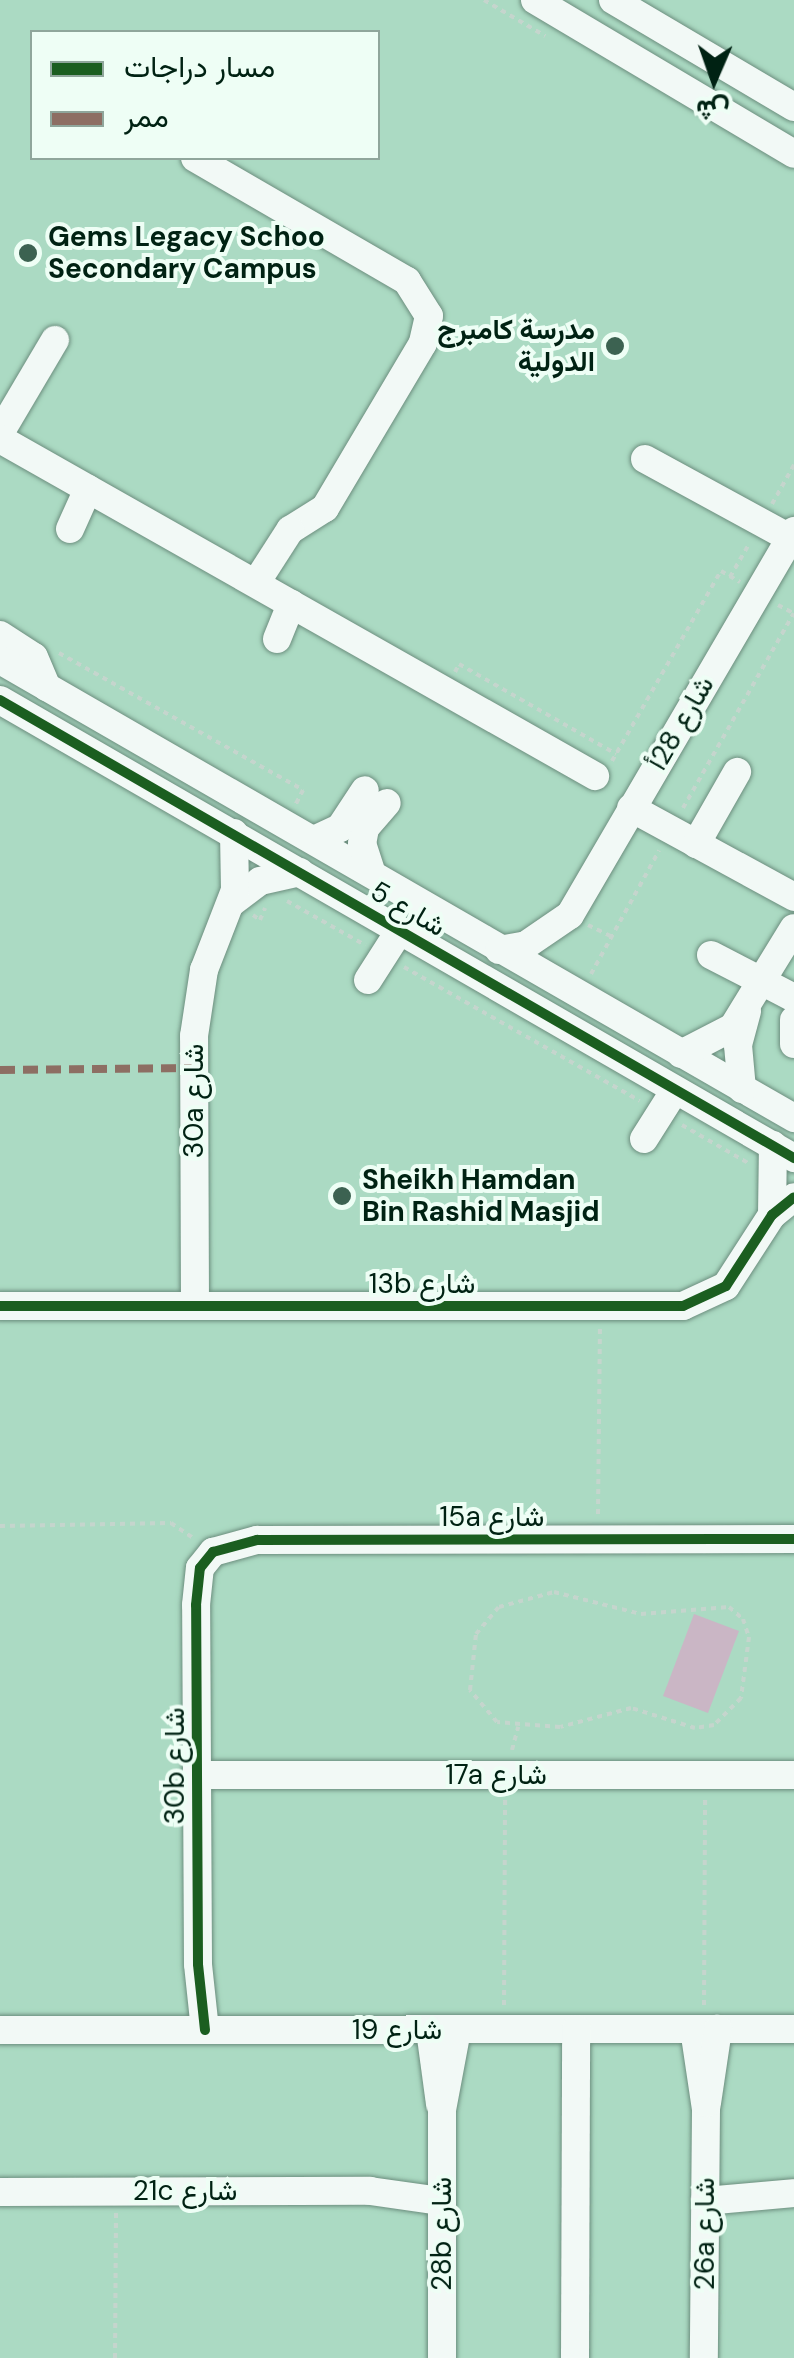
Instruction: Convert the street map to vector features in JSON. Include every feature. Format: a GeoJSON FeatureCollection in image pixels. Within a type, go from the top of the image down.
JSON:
{"type":"FeatureCollection","features":[{"type":"Feature","properties":{"kind":"street"},"geometry":{"type":"LineString","coordinates":[[536,0],[794,154]]}},
{"type":"Feature","properties":{"kind":"street"},"geometry":{"type":"LineString","coordinates":[[565,0],[686,70],[708,56]]}},
{"type":"Feature","properties":{"kind":"street"},"geometry":{"type":"LineString","coordinates":[[613,0],[794,106]]}},
{"type":"Feature","properties":{"kind":"street"},"geometry":{"type":"LineString","coordinates":[[198,160],[407,281],[429,316],[423,343],[325,508],[290,530],[256,583]]}},
{"type":"Feature","properties":{"kind":"street"},"geometry":{"type":"LineString","coordinates":[[55,340],[0,436],[595,776]]}},
{"type":"Feature","properties":{"kind":"street"},"geometry":{"type":"LineString","coordinates":[[645,459],[792,534]]}},
{"type":"Feature","properties":{"kind":"street"},"geometry":{"type":"LineString","coordinates":[[70,529],[88,489]]}},
{"type":"Feature","properties":{"kind":"street","name":"شارع 28أ"},"geometry":{"type":"LineString","coordinates":[[544,976],[570,915],[792,534]]}},
{"type":"Feature","properties":{"kind":"street"},"geometry":{"type":"LineString","coordinates":[[277,639],[291,604]]}},
{"type":"Feature","properties":{"kind":"street"},"geometry":{"type":"LineString","coordinates":[[0,635],[34,657],[47,687]]}},
{"type":"Feature","properties":{"kind":"street","name":"شارع 5"},"geometry":{"type":"LineString","coordinates":[[0,660],[794,1118]]}},
{"type":"Feature","properties":{"kind":"street"},"geometry":{"type":"LineString","coordinates":[[0,684],[152,762],[186,765]]}},
{"type":"Feature","properties":{"kind":"street","name":"شارع 5"},"geometry":{"type":"LineString","coordinates":[[0,700],[13,719],[234,833],[400,930],[668,1101],[783,1151]]}},
{"type":"Feature","properties":{"kind":"street"},"geometry":{"type":"LineString","coordinates":[[696,844],[737,772]]}},
{"type":"Feature","properties":{"kind":"street"},"geometry":{"type":"LineString","coordinates":[[314,840],[340,828],[376,796],[362,844],[372,874]]}},
{"type":"Feature","properties":{"kind":"street"},"geometry":{"type":"LineString","coordinates":[[631,808],[794,898]]}},
{"type":"Feature","properties":{"kind":"street","name":"30a شارع"},"geometry":{"type":"LineString","coordinates":[[195,1306],[194,1036],[204,970],[232,903],[238,872],[234,833]]}},
{"type":"Feature","properties":{"kind":"street"},"geometry":{"type":"LineString","coordinates":[[232,903],[260,881],[300,872]]}},
{"type":"Feature","properties":{"kind":"street"},"geometry":{"type":"LineString","coordinates":[[338,894],[373,898],[519,978],[544,976]]}},
{"type":"Feature","properties":{"kind":"street","name":"شارع 28أ"},"geometry":{"type":"LineString","coordinates":[[499,950],[526,945],[570,915]]}},
{"type":"Feature","properties":{"kind":"street"},"geometry":{"type":"LineString","coordinates":[[681,1054],[722,1036],[756,994],[794,928]]}},
{"type":"Feature","properties":{"kind":"street"},"geometry":{"type":"LineString","coordinates":[[368,980],[400,930]]}},
{"type":"Feature","properties":{"kind":"street"},"geometry":{"type":"LineString","coordinates":[[711,955],[756,994],[794,998]]}},
{"type":"Feature","properties":{"kind":"street"},"geometry":{"type":"LineString","coordinates":[[742,1089],[738,1045],[756,994]]}},
{"type":"Feature","properties":{"kind":"street"},"geometry":{"type":"LineString","coordinates":[[794,1020],[794,1044]]}},
{"type":"Feature","properties":{"kind":"street"},"geometry":{"type":"LineString","coordinates":[[644,1139],[668,1101]]}},
{"type":"Feature","properties":{"kind":"street","name":"13b شارع"},"geometry":{"type":"LineString","coordinates":[[0,1306],[683,1306],[706,1299],[742,1268],[783,1206],[783,1151]]}},
{"type":"Feature","properties":{"kind":"street","name":"15a شارع"},"geometry":{"type":"LineString","coordinates":[[207,1560],[257,1540],[794,1539]]}},
{"type":"Feature","properties":{"kind":"street","name":"30b شارع"},"geometry":{"type":"LineString","coordinates":[[196,2030],[198,1775],[207,1560]]}},
{"type":"Feature","properties":{"kind":"street","name":"17a شارع"},"geometry":{"type":"LineString","coordinates":[[198,1775],[794,1774]]}},
{"type":"Feature","properties":{"kind":"street"},"geometry":{"type":"LineString","coordinates":[[575,2358],[576,2029]]}},
{"type":"Feature","properties":{"kind":"street","name":"26a شارع"},"geometry":{"type":"LineString","coordinates":[[704,2358],[705,2029]]}},
{"type":"Feature","properties":{"kind":"street","name":"شارع 19"},"geometry":{"type":"LineString","coordinates":[[0,2030],[794,2029]]}},
{"type":"Feature","properties":{"kind":"street","name":"28b شارع"},"geometry":{"type":"LineString","coordinates":[[442,2358],[444,2030]]}},
{"type":"Feature","properties":{"kind":"street","name":"21c شارع"},"geometry":{"type":"LineString","coordinates":[[0,2192],[441,2190]]}},
{"type":"Feature","properties":{"kind":"street"},"geometry":{"type":"LineString","coordinates":[[705,2191],[786,2193]]}},
{"type":"Feature","properties":{"kind":"path"},"geometry":{"type":"LineString","coordinates":[[445,691],[459,664],[616,754]]}},
{"type":"Feature","properties":{"kind":"path"},"geometry":{"type":"LineString","coordinates":[[232,903],[260,920],[272,892],[384,956],[668,1101],[762,1172]]}},
{"type":"Feature","properties":{"kind":"path"},"geometry":{"type":"LineString","coordinates":[[598,1539],[600,1307]]}},
{"type":"Feature","properties":{"kind":"path"},"geometry":{"type":"LineString","coordinates":[[0,1526],[171,1522],[207,1560]]}},
{"type":"Feature","properties":{"kind":"path"},"geometry":{"type":"LineString","coordinates":[[554,1592],[641,1614],[710,1604],[743,1619],[749,1679],[730,1714],[714,1725],[695,1728],[632,1708],[560,1727],[518,1726],[497,1722],[470,1690],[476,1634],[514,1599],[554,1592]]}},
{"type":"Feature","properties":{"kind":"path"},"geometry":{"type":"LineString","coordinates":[[504,2029],[505,1774],[518,1726]]}},
{"type":"Feature","properties":{"kind":"path"},"geometry":{"type":"LineString","coordinates":[[705,1774],[705,2029]]}},
{"type":"Feature","properties":{"kind":"path"},"geometry":{"type":"LineString","coordinates":[[115,2358],[116,2191]]}},
{"type":"Feature","properties":{"kind":"shaded area"},"geometry":{"type":"Polygon","coordinates":[[[694,1614],[739,1631],[708,1713],[663,1696],[694,1614]]]}},
{"type":"Feature","properties":{"kind":"marked path"},"geometry":{"type":"LineString","coordinates":[[0,1070],[193,1068]]}},
{"type":"Feature","properties":{"kind":"cycle path"},"geometry":{"type":"LineString","coordinates":[[0,700],[794,1158]]}},
{"type":"Feature","properties":{"kind":"cycle path"},"geometry":{"type":"LineString","coordinates":[[0,1306],[683,1306],[726,1286],[772,1215],[794,1197]]}},
{"type":"Feature","properties":{"kind":"cycle path"},"geometry":{"type":"LineString","coordinates":[[205,2030],[198,1964],[196,1605],[200,1568],[213,1552],[257,1540],[794,1539]]}},
{"type":"Feature","properties":{"kind":"place","name":"Gems Legacy Schoo Secondary Campus"},"geometry":{"type":"Point","coordinates":[28,253]}},
{"type":"Feature","properties":{"kind":"place","name":"مدرسة كامبرج الدولية"},"geometry":{"type":"Point","coordinates":[615,346]}},
{"type":"Feature","properties":{"kind":"place","name":"Sheikh Hamdan Bin Rashid Masjid"},"geometry":{"type":"Point","coordinates":[342,1196]}}]}
